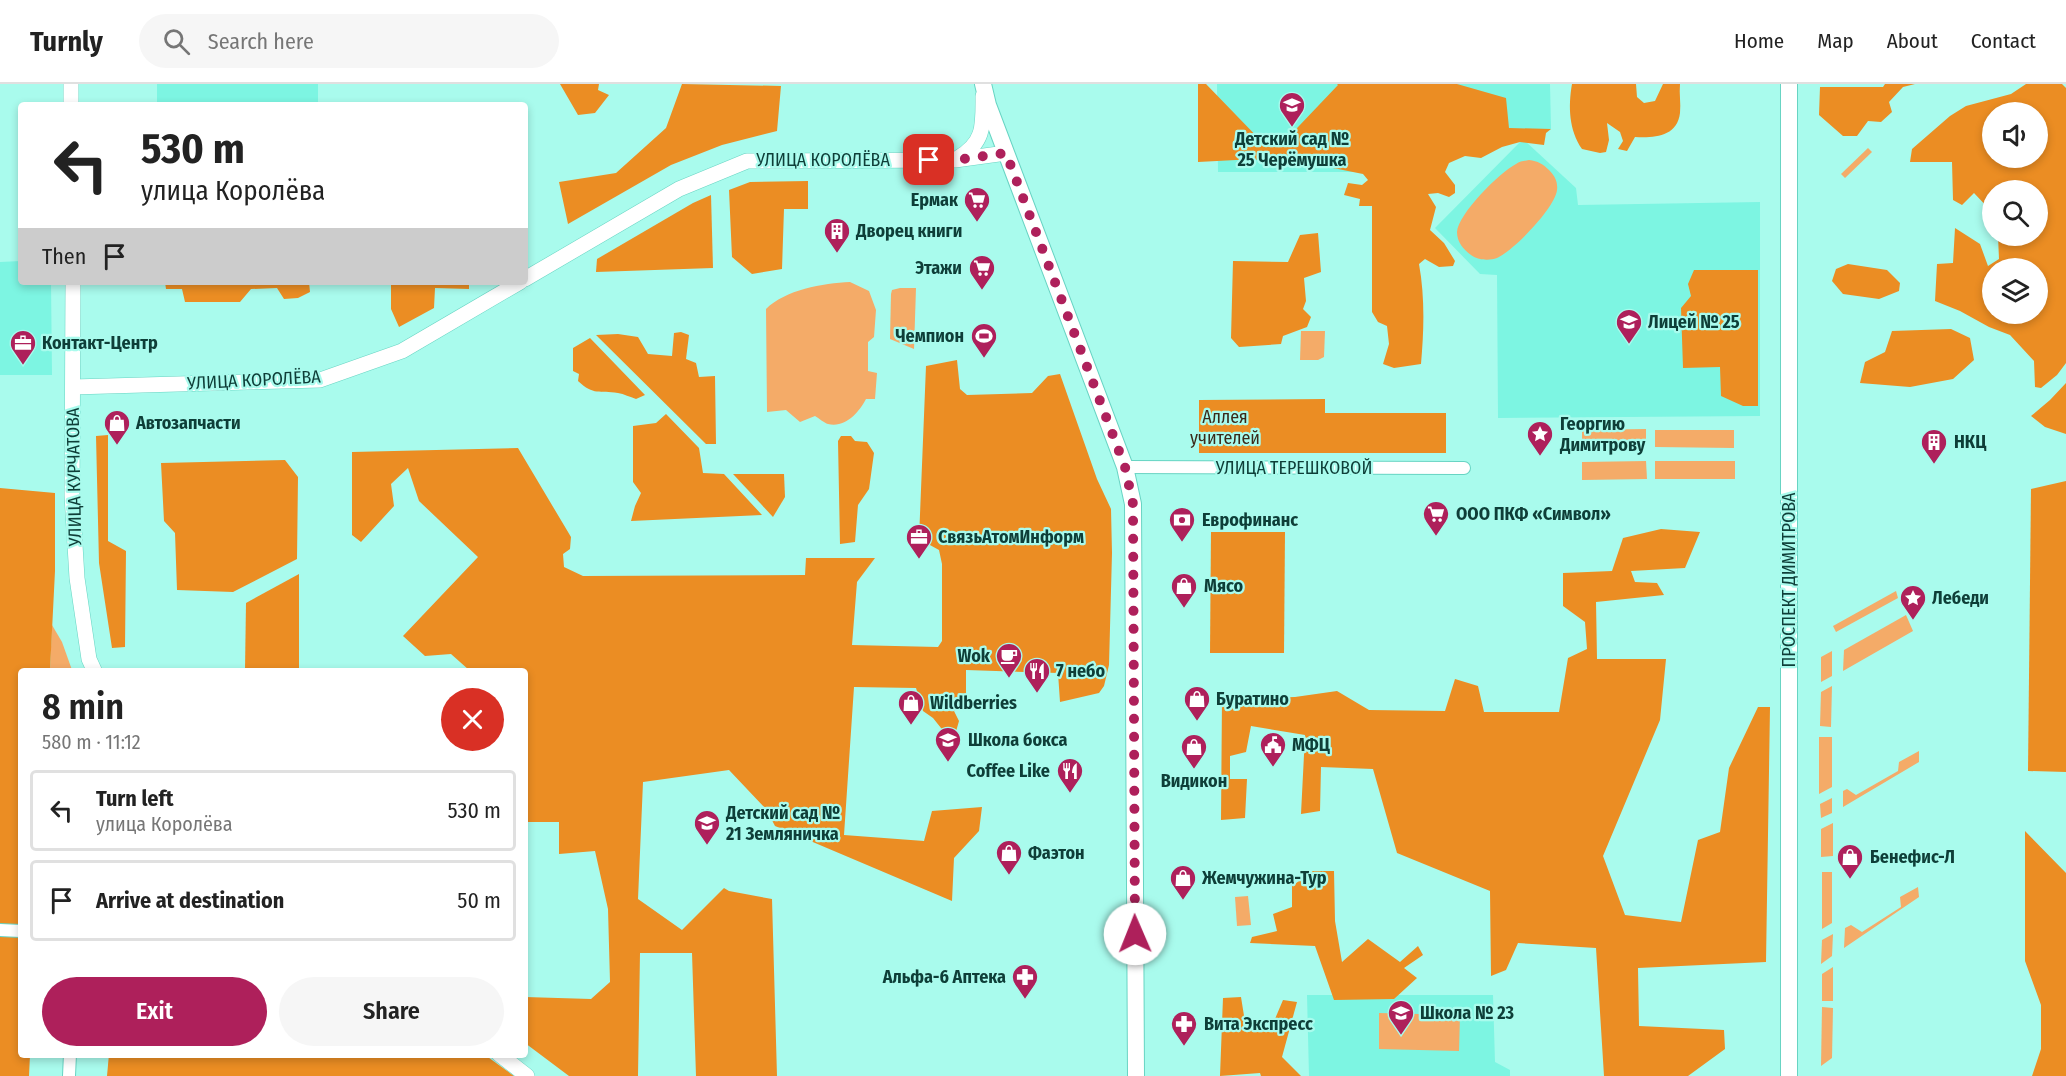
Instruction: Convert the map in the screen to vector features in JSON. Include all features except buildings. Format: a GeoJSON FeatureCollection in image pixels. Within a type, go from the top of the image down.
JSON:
{"type":"FeatureCollection","features":[{"type":"Feature","properties":{"kind":"main road","name":"ПРОСПЕКТ ДИМИТРОВА"},"geometry":{"type":"LineString","coordinates":[[1789,84],[1789,1076]]}},
{"type":"Feature","properties":{"kind":"main road"},"geometry":{"type":"LineString","coordinates":[[983,86],[1006,153],[1125,467],[1133,504],[1136,1076]]}},
{"type":"Feature","properties":{"kind":"street"},"geometry":{"type":"LineString","coordinates":[[71,84],[71,102]]}},
{"type":"Feature","properties":{"kind":"street"},"geometry":{"type":"LineString","coordinates":[[956,160],[972,150],[980,136],[983,86]]}},
{"type":"Feature","properties":{"kind":"street","name":"УЛИЦА КОРОЛЁВА"},"geometry":{"type":"LineString","coordinates":[[528,277],[678,189],[747,161],[956,160],[1006,153]]}},
{"type":"Feature","properties":{"kind":"street","name":"УЛИЦА КУРЧАТОВА"},"geometry":{"type":"LineString","coordinates":[[73,285],[72,495],[77,578],[89,659],[93,668]]}},
{"type":"Feature","properties":{"kind":"street","name":"УЛИЦА КОРОЛЁВА"},"geometry":{"type":"LineString","coordinates":[[74,387],[320,380],[402,351],[515,285]]}},
{"type":"Feature","properties":{"kind":"street","name":"УЛИЦА ТЕРЕШКОВОЙ"},"geometry":{"type":"LineString","coordinates":[[1125,467],[1464,468]]}},
{"type":"Feature","properties":{"kind":"street"},"geometry":{"type":"LineString","coordinates":[[0,930],[18,931]]}},
{"type":"Feature","properties":{"kind":"street"},"geometry":{"type":"LineString","coordinates":[[69,1076],[70,1058]]}},
{"type":"Feature","properties":{"kind":"street"},"geometry":{"type":"LineString","coordinates":[[504,1058],[527,1076]]}},
{"type":"Feature","properties":{"kind":"shaded area"},"geometry":{"type":"Polygon","coordinates":[[[157,84],[318,84],[318,102],[157,102],[157,84]]]}},
{"type":"Feature","properties":{"kind":"shaded area","name":"Детский сад № 25 Черёмушка"},"geometry":{"type":"Polygon","coordinates":[[[1217,84],[1365,84],[1366,172],[1218,172],[1217,84]]]}},
{"type":"Feature","properties":{"kind":"shaded area"},"geometry":{"type":"Polygon","coordinates":[[[1457,84],[1550,84],[1551,129],[1508,129],[1457,84]]]}},
{"type":"Feature","properties":{"kind":"shaded area","name":"Лицей № 25"},"geometry":{"type":"Polygon","coordinates":[[[1523,139],[1576,188],[1578,205],[1760,202],[1760,416],[1498,418],[1497,275],[1480,274],[1435,228],[1523,139]]]}},
{"type":"Feature","properties":{"kind":"shaded area"},"geometry":{"type":"Polygon","coordinates":[[[1868,148],[1872,152],[1845,178],[1841,174],[1868,148]]]}},
{"type":"Feature","properties":{"kind":"shaded area"},"geometry":{"type":"Polygon","coordinates":[[[1529,160],[1542,164],[1556,179],[1555,198],[1532,228],[1504,254],[1490,260],[1474,257],[1463,248],[1457,236],[1459,224],[1464,215],[1500,175],[1518,163],[1529,160]]]}},
{"type":"Feature","properties":{"kind":"shaded area"},"geometry":{"type":"Polygon","coordinates":[[[18,261],[18,285],[51,285],[52,375],[0,375],[0,262],[18,261]]]}},
{"type":"Feature","properties":{"kind":"shaded area"},"geometry":{"type":"Polygon","coordinates":[[[850,282],[869,291],[876,310],[874,337],[868,342],[868,371],[877,373],[875,399],[866,399],[851,418],[835,425],[826,423],[815,416],[800,422],[786,410],[767,412],[766,309],[774,302],[794,292],[828,284],[850,282]]]}},
{"type":"Feature","properties":{"kind":"shaded area"},"geometry":{"type":"Polygon","coordinates":[[[916,288],[914,349],[890,339],[891,294],[892,290],[916,288]]]}},
{"type":"Feature","properties":{"kind":"shaded area"},"geometry":{"type":"Polygon","coordinates":[[[1301,331],[1325,331],[1324,357],[1318,360],[1300,360],[1301,331]]]}},
{"type":"Feature","properties":{"kind":"shaded area"},"geometry":{"type":"Polygon","coordinates":[[[1646,429],[1646,447],[1582,448],[1582,430],[1646,429]]]}},
{"type":"Feature","properties":{"kind":"shaded area"},"geometry":{"type":"Polygon","coordinates":[[[1655,430],[1734,430],[1734,448],[1655,447],[1655,430]]]}},
{"type":"Feature","properties":{"kind":"shaded area"},"geometry":{"type":"Polygon","coordinates":[[[1646,461],[1647,479],[1582,480],[1582,462],[1646,461]]]}},
{"type":"Feature","properties":{"kind":"shaded area"},"geometry":{"type":"Polygon","coordinates":[[[1655,461],[1735,461],[1735,479],[1655,479],[1655,461]]]}},
{"type":"Feature","properties":{"kind":"shaded area"},"geometry":{"type":"Polygon","coordinates":[[[1896,591],[1898,598],[1836,632],[1833,626],[1896,591]]]}},
{"type":"Feature","properties":{"kind":"shaded area"},"geometry":{"type":"Polygon","coordinates":[[[1906,615],[1913,631],[1843,671],[1844,650],[1906,615]]]}},
{"type":"Feature","properties":{"kind":"shaded area"},"geometry":{"type":"Polygon","coordinates":[[[52,625],[62,642],[71,668],[50,668],[52,625]]]}},
{"type":"Feature","properties":{"kind":"shaded area"},"geometry":{"type":"Polygon","coordinates":[[[1832,651],[1832,676],[1821,682],[1821,657],[1832,651]]]}},
{"type":"Feature","properties":{"kind":"shaded area"},"geometry":{"type":"Polygon","coordinates":[[[1832,686],[1831,727],[1820,726],[1821,692],[1832,686]]]}},
{"type":"Feature","properties":{"kind":"shaded area"},"geometry":{"type":"Polygon","coordinates":[[[1819,737],[1832,737],[1832,787],[1819,794],[1819,737]]]}},
{"type":"Feature","properties":{"kind":"shaded area"},"geometry":{"type":"Polygon","coordinates":[[[1919,751],[1919,762],[1843,807],[1843,791],[1847,789],[1856,795],[1898,771],[1899,762],[1919,751]]]}},
{"type":"Feature","properties":{"kind":"shaded area"},"geometry":{"type":"Polygon","coordinates":[[[1832,798],[1832,813],[1821,818],[1820,804],[1832,798]]]}},
{"type":"Feature","properties":{"kind":"shaded area"},"geometry":{"type":"Polygon","coordinates":[[[1833,823],[1833,856],[1821,857],[1821,829],[1833,823]]]}},
{"type":"Feature","properties":{"kind":"shaded area"},"geometry":{"type":"Polygon","coordinates":[[[1822,872],[1832,872],[1832,923],[1822,929],[1822,872]]]}},
{"type":"Feature","properties":{"kind":"shaded area"},"geometry":{"type":"Polygon","coordinates":[[[1918,887],[1919,897],[1844,948],[1845,928],[1851,925],[1862,932],[1901,907],[1900,897],[1918,887]]]}},
{"type":"Feature","properties":{"kind":"shaded area"},"geometry":{"type":"Polygon","coordinates":[[[1248,896],[1251,925],[1237,926],[1235,897],[1248,896]]]}},
{"type":"Feature","properties":{"kind":"shaded area"},"geometry":{"type":"Polygon","coordinates":[[[1833,934],[1832,956],[1821,964],[1822,940],[1833,934]]]}},
{"type":"Feature","properties":{"kind":"shaded area"},"geometry":{"type":"Polygon","coordinates":[[[1833,967],[1833,1001],[1822,1001],[1822,974],[1833,967]]]}},
{"type":"Feature","properties":{"kind":"shaded area","name":"Школа № 23"},"geometry":{"type":"Polygon","coordinates":[[[1307,995],[1493,995],[1495,1062],[1510,1070],[1510,1076],[1309,1076],[1307,995]]]}},
{"type":"Feature","properties":{"kind":"shaded area"},"geometry":{"type":"Polygon","coordinates":[[[1822,1007],[1833,1008],[1832,1058],[1821,1066],[1822,1007]]]}},
{"type":"Feature","properties":{"kind":"shaded area"},"geometry":{"type":"Polygon","coordinates":[[[1379,1013],[1460,1015],[1459,1051],[1379,1049],[1379,1013]]]}},
{"type":"Feature","properties":{"kind":"green space"},"geometry":{"type":"Polygon","coordinates":[[[560,84],[599,84],[598,90],[609,95],[595,113],[578,115],[560,84]]]}},
{"type":"Feature","properties":{"kind":"green space"},"geometry":{"type":"Polygon","coordinates":[[[682,84],[781,86],[777,131],[722,145],[671,165],[568,224],[559,182],[616,173],[666,128],[682,84]]]}},
{"type":"Feature","properties":{"kind":"green space"},"geometry":{"type":"Polygon","coordinates":[[[1198,84],[1206,84],[1266,146],[1279,147],[1337,84],[1457,84],[1506,98],[1509,128],[1551,129],[1546,133],[1544,145],[1520,142],[1502,147],[1481,158],[1465,156],[1449,163],[1445,172],[1455,185],[1455,193],[1449,197],[1438,193],[1428,194],[1436,207],[1430,230],[1444,243],[1455,261],[1453,266],[1439,267],[1425,259],[1419,264],[1423,314],[1421,364],[1394,368],[1383,364],[1389,344],[1387,326],[1378,322],[1372,312],[1372,206],[1359,206],[1360,199],[1344,195],[1348,183],[1362,185],[1368,180],[1363,174],[1333,168],[1324,159],[1198,162],[1198,84]]]}},
{"type":"Feature","properties":{"kind":"green space"},"geometry":{"type":"Polygon","coordinates":[[[1572,84],[1636,84],[1637,97],[1644,103],[1655,101],[1663,84],[1680,84],[1678,121],[1664,134],[1635,137],[1627,151],[1618,149],[1623,141],[1620,132],[1607,123],[1609,140],[1606,152],[1582,149],[1572,126],[1570,101],[1572,84]]]}},
{"type":"Feature","properties":{"kind":"green space"},"geometry":{"type":"Polygon","coordinates":[[[1885,84],[1915,84],[1903,87],[1889,102],[1892,112],[1881,122],[1868,121],[1857,136],[1843,136],[1819,115],[1820,87],[1883,87],[1885,84]]]}},
{"type":"Feature","properties":{"kind":"green space"},"geometry":{"type":"Polygon","coordinates":[[[2026,84],[2062,84],[2066,88],[2066,363],[2057,375],[2041,388],[2035,387],[2034,361],[2010,335],[1984,324],[2048,324],[2048,258],[1999,258],[1998,246],[2048,246],[2048,180],[1982,180],[1982,201],[1974,193],[1962,205],[1953,200],[1952,162],[1910,162],[1912,149],[1950,116],[1966,106],[2011,94],[2026,84]]]}},
{"type":"Feature","properties":{"kind":"green space"},"geometry":{"type":"Polygon","coordinates":[[[808,181],[808,209],[784,209],[782,269],[752,274],[732,257],[729,190],[750,182],[808,181]]]}},
{"type":"Feature","properties":{"kind":"green space"},"geometry":{"type":"Polygon","coordinates":[[[711,195],[713,268],[596,272],[597,259],[693,203],[711,195]]]}},
{"type":"Feature","properties":{"kind":"green space"},"geometry":{"type":"Polygon","coordinates":[[[1955,228],[1980,244],[1985,258],[1982,258],[1982,323],[1935,301],[1937,264],[1953,263],[1955,228]]]}},
{"type":"Feature","properties":{"kind":"green space"},"geometry":{"type":"Polygon","coordinates":[[[1318,233],[1321,272],[1304,278],[1306,301],[1303,309],[1311,317],[1307,327],[1283,336],[1281,344],[1239,347],[1231,338],[1233,261],[1288,262],[1300,235],[1318,233]]]}},
{"type":"Feature","properties":{"kind":"green space"},"geometry":{"type":"Polygon","coordinates":[[[1848,264],[1887,270],[1900,283],[1899,291],[1879,299],[1843,294],[1832,281],[1836,269],[1848,264]]]}},
{"type":"Feature","properties":{"kind":"green space"},"geometry":{"type":"Polygon","coordinates":[[[1694,270],[1758,270],[1758,406],[1743,406],[1721,396],[1720,367],[1683,368],[1681,308],[1691,296],[1688,284],[1694,270]]]}},
{"type":"Feature","properties":{"kind":"green space"},"geometry":{"type":"Polygon","coordinates":[[[165,285],[309,285],[310,292],[298,298],[284,299],[277,288],[251,289],[240,302],[185,302],[182,289],[166,289],[165,285]]]}},
{"type":"Feature","properties":{"kind":"green space"},"geometry":{"type":"Polygon","coordinates":[[[391,285],[469,285],[469,289],[435,288],[434,308],[399,327],[391,309],[391,285]]]}},
{"type":"Feature","properties":{"kind":"green space"},"geometry":{"type":"Polygon","coordinates":[[[1951,329],[1970,338],[1974,360],[1953,379],[1910,387],[1860,383],[1865,362],[1885,352],[1892,331],[1951,329]]]}},
{"type":"Feature","properties":{"kind":"green space"},"geometry":{"type":"Polygon","coordinates":[[[681,332],[689,335],[686,359],[696,363],[699,377],[715,376],[716,444],[706,444],[596,335],[618,334],[638,337],[648,354],[672,356],[674,333],[681,332]]]}},
{"type":"Feature","properties":{"kind":"green space"},"geometry":{"type":"Polygon","coordinates":[[[590,338],[645,395],[636,399],[618,393],[597,392],[588,389],[578,381],[579,374],[573,371],[573,348],[590,338]]]}},
{"type":"Feature","properties":{"kind":"green space"},"geometry":{"type":"Polygon","coordinates":[[[957,360],[960,389],[967,395],[1032,393],[1048,376],[1060,374],[1097,479],[1111,509],[1109,665],[1104,686],[1099,693],[1060,702],[1058,673],[966,670],[966,700],[954,711],[959,721],[955,735],[945,733],[933,718],[923,711],[916,688],[854,687],[844,835],[924,841],[932,811],[982,807],[979,831],[954,858],[952,901],[775,826],[766,809],[729,770],[643,782],[638,899],[682,930],[724,888],[729,891],[772,899],[777,1076],[696,1076],[692,953],[640,953],[638,1076],[569,1076],[528,1045],[528,997],[591,999],[610,982],[608,909],[595,851],[559,854],[559,822],[528,822],[528,668],[467,668],[451,654],[425,656],[403,636],[478,557],[419,501],[408,468],[391,484],[394,506],[361,542],[352,535],[352,452],[518,448],[571,537],[570,549],[563,554],[564,567],[583,576],[805,575],[806,558],[875,558],[857,582],[852,645],[938,647],[942,641],[942,564],[939,550],[919,539],[926,366],[957,360]]]}},
{"type":"Feature","properties":{"kind":"green space"},"geometry":{"type":"Polygon","coordinates":[[[2066,383],[2066,434],[2045,427],[2031,416],[2066,383]]]}},
{"type":"Feature","properties":{"kind":"green space","name":"Аллея учителей"},"geometry":{"type":"Polygon","coordinates":[[[1325,399],[1325,413],[1446,413],[1446,453],[1199,453],[1199,400],[1325,399]]]}},
{"type":"Feature","properties":{"kind":"green space"},"geometry":{"type":"Polygon","coordinates":[[[666,414],[699,448],[703,473],[724,474],[762,515],[631,521],[641,493],[633,482],[633,426],[656,423],[666,414]]]}},
{"type":"Feature","properties":{"kind":"green space"},"geometry":{"type":"Polygon","coordinates":[[[108,435],[108,541],[126,551],[125,647],[112,648],[99,563],[96,436],[108,435]]]}},
{"type":"Feature","properties":{"kind":"green space"},"geometry":{"type":"Polygon","coordinates":[[[841,436],[851,436],[855,441],[867,442],[874,453],[869,489],[858,505],[855,542],[840,544],[838,441],[841,436]]]}},
{"type":"Feature","properties":{"kind":"green space"},"geometry":{"type":"Polygon","coordinates":[[[285,460],[298,477],[297,559],[233,592],[177,590],[175,533],[164,521],[161,463],[285,460]]]}},
{"type":"Feature","properties":{"kind":"green space"},"geometry":{"type":"Polygon","coordinates":[[[733,474],[784,474],[785,497],[773,517],[733,474]]]}},
{"type":"Feature","properties":{"kind":"green space"},"geometry":{"type":"Polygon","coordinates":[[[2066,481],[2066,772],[2028,771],[2031,489],[2066,481]]]}},
{"type":"Feature","properties":{"kind":"green space"},"geometry":{"type":"Polygon","coordinates":[[[0,488],[55,493],[55,571],[50,668],[18,668],[18,1058],[30,1058],[29,1076],[0,1076],[0,488]]]}},
{"type":"Feature","properties":{"kind":"green space"},"geometry":{"type":"Polygon","coordinates":[[[1661,529],[1700,532],[1685,568],[1631,571],[1635,582],[1657,583],[1664,595],[1596,602],[1597,659],[1666,659],[1660,720],[1603,856],[1625,915],[1681,922],[1698,840],[1720,832],[1729,768],[1758,707],[1770,707],[1766,962],[1638,968],[1639,1026],[1724,1030],[1725,1049],[1688,1076],[1604,1076],[1596,948],[1518,943],[1506,970],[1491,976],[1490,891],[1397,853],[1373,769],[1321,767],[1320,811],[1301,814],[1305,735],[1251,726],[1246,752],[1230,756],[1230,779],[1247,779],[1245,818],[1221,820],[1222,699],[1295,697],[1337,691],[1369,710],[1445,711],[1455,679],[1478,686],[1484,712],[1559,712],[1568,658],[1587,649],[1585,622],[1563,606],[1563,573],[1612,571],[1623,538],[1661,529]]]}},
{"type":"Feature","properties":{"kind":"green space"},"geometry":{"type":"Polygon","coordinates":[[[1211,532],[1285,532],[1284,653],[1210,653],[1211,532]]]}},
{"type":"Feature","properties":{"kind":"green space"},"geometry":{"type":"Polygon","coordinates":[[[299,574],[299,668],[245,668],[246,603],[299,574]]]}},
{"type":"Feature","properties":{"kind":"green space"},"geometry":{"type":"Polygon","coordinates":[[[2025,831],[2066,873],[2066,1076],[2032,1076],[2041,1049],[2041,1005],[2025,961],[2025,831]]]}},
{"type":"Feature","properties":{"kind":"green space"},"geometry":{"type":"Polygon","coordinates":[[[1313,871],[1334,871],[1335,921],[1342,962],[1368,939],[1400,962],[1418,946],[1423,955],[1404,968],[1417,978],[1394,999],[1334,1000],[1315,946],[1250,943],[1252,937],[1277,931],[1273,914],[1292,907],[1292,886],[1313,871]]]}},
{"type":"Feature","properties":{"kind":"green space"},"geometry":{"type":"Polygon","coordinates":[[[1241,997],[1245,1022],[1272,1026],[1283,1000],[1297,1002],[1282,1057],[1301,1076],[1261,1076],[1260,1073],[1220,1076],[1223,998],[1241,997]]]}},
{"type":"Feature","properties":{"kind":"green space"},"geometry":{"type":"Polygon","coordinates":[[[109,1058],[489,1058],[514,1076],[107,1076],[109,1058]]]}},
{"type":"Feature","properties":{"kind":"place","name":"Детский сад № 25 Черёмушка"},"geometry":{"type":"Point","coordinates":[1292,128]}},
{"type":"Feature","properties":{"kind":"place","name":"Ермак"},"geometry":{"type":"Point","coordinates":[977,223]}},
{"type":"Feature","properties":{"kind":"place","name":"Дворец книги"},"geometry":{"type":"Point","coordinates":[837,254]}},
{"type":"Feature","properties":{"kind":"place","name":"Этажи"},"geometry":{"type":"Point","coordinates":[982,291]}},
{"type":"Feature","properties":{"kind":"place","name":"Лицей № 25"},"geometry":{"type":"Point","coordinates":[1629,345]}},
{"type":"Feature","properties":{"kind":"place","name":"Чемпион"},"geometry":{"type":"Point","coordinates":[984,359]}},
{"type":"Feature","properties":{"kind":"place","name":"Контакт-Центр"},"geometry":{"type":"Point","coordinates":[23,366]}},
{"type":"Feature","properties":{"kind":"place","name":"Автозапчасти"},"geometry":{"type":"Point","coordinates":[117,446]}},
{"type":"Feature","properties":{"kind":"place","name":"Георгию Димитрову"},"geometry":{"type":"Point","coordinates":[1540,457]}},
{"type":"Feature","properties":{"kind":"place","name":"НКЦ"},"geometry":{"type":"Point","coordinates":[1934,465]}},
{"type":"Feature","properties":{"kind":"place","name":"ООО ПКФ «Символ»"},"geometry":{"type":"Point","coordinates":[1436,537]}},
{"type":"Feature","properties":{"kind":"place","name":"Еврофинанс"},"geometry":{"type":"Point","coordinates":[1182,543]}},
{"type":"Feature","properties":{"kind":"place","name":"СвязьАтомИнформ"},"geometry":{"type":"Point","coordinates":[919,560]}},
{"type":"Feature","properties":{"kind":"place","name":"Мясо"},"geometry":{"type":"Point","coordinates":[1184,609]}},
{"type":"Feature","properties":{"kind":"place","name":"Лебеди"},"geometry":{"type":"Point","coordinates":[1913,621]}},
{"type":"Feature","properties":{"kind":"place","name":"Wok"},"geometry":{"type":"Point","coordinates":[1009,679]}},
{"type":"Feature","properties":{"kind":"place","name":"7 небо"},"geometry":{"type":"Point","coordinates":[1037,694]}},
{"type":"Feature","properties":{"kind":"place","name":"Буратино"},"geometry":{"type":"Point","coordinates":[1197,722]}},
{"type":"Feature","properties":{"kind":"place","name":"Wildberries"},"geometry":{"type":"Point","coordinates":[911,726]}},
{"type":"Feature","properties":{"kind":"place","name":"Школа бокса"},"geometry":{"type":"Point","coordinates":[948,763]}},
{"type":"Feature","properties":{"kind":"place","name":"МФЦ"},"geometry":{"type":"Point","coordinates":[1273,768]}},
{"type":"Feature","properties":{"kind":"place","name":"Видикон"},"geometry":{"type":"Point","coordinates":[1194,770]}},
{"type":"Feature","properties":{"kind":"place","name":"Coffee Like"},"geometry":{"type":"Point","coordinates":[1070,794]}},
{"type":"Feature","properties":{"kind":"place","name":"Детский сад № 21 Земляничка"},"geometry":{"type":"Point","coordinates":[707,846]}},
{"type":"Feature","properties":{"kind":"place","name":"Фаэтон"},"geometry":{"type":"Point","coordinates":[1009,876]}},
{"type":"Feature","properties":{"kind":"place","name":"Бенефис-Л"},"geometry":{"type":"Point","coordinates":[1850,880]}},
{"type":"Feature","properties":{"kind":"place","name":"Жемчужина-Тур"},"geometry":{"type":"Point","coordinates":[1183,901]}},
{"type":"Feature","properties":{"kind":"place","name":"Альфа-6 Аптека"},"geometry":{"type":"Point","coordinates":[1025,1000]}},
{"type":"Feature","properties":{"kind":"place","name":"Школа № 23"},"geometry":{"type":"Point","coordinates":[1401,1036]}},
{"type":"Feature","properties":{"kind":"place","name":"Вита Экспресс"},"geometry":{"type":"Point","coordinates":[1184,1047]}},
{"type":"Feature","properties":{"kind":"route"},"geometry":{"type":"LineString","coordinates":[[929,160],[956,160],[1006,153],[1125,467],[1133,504],[1135,934]]}}]}
